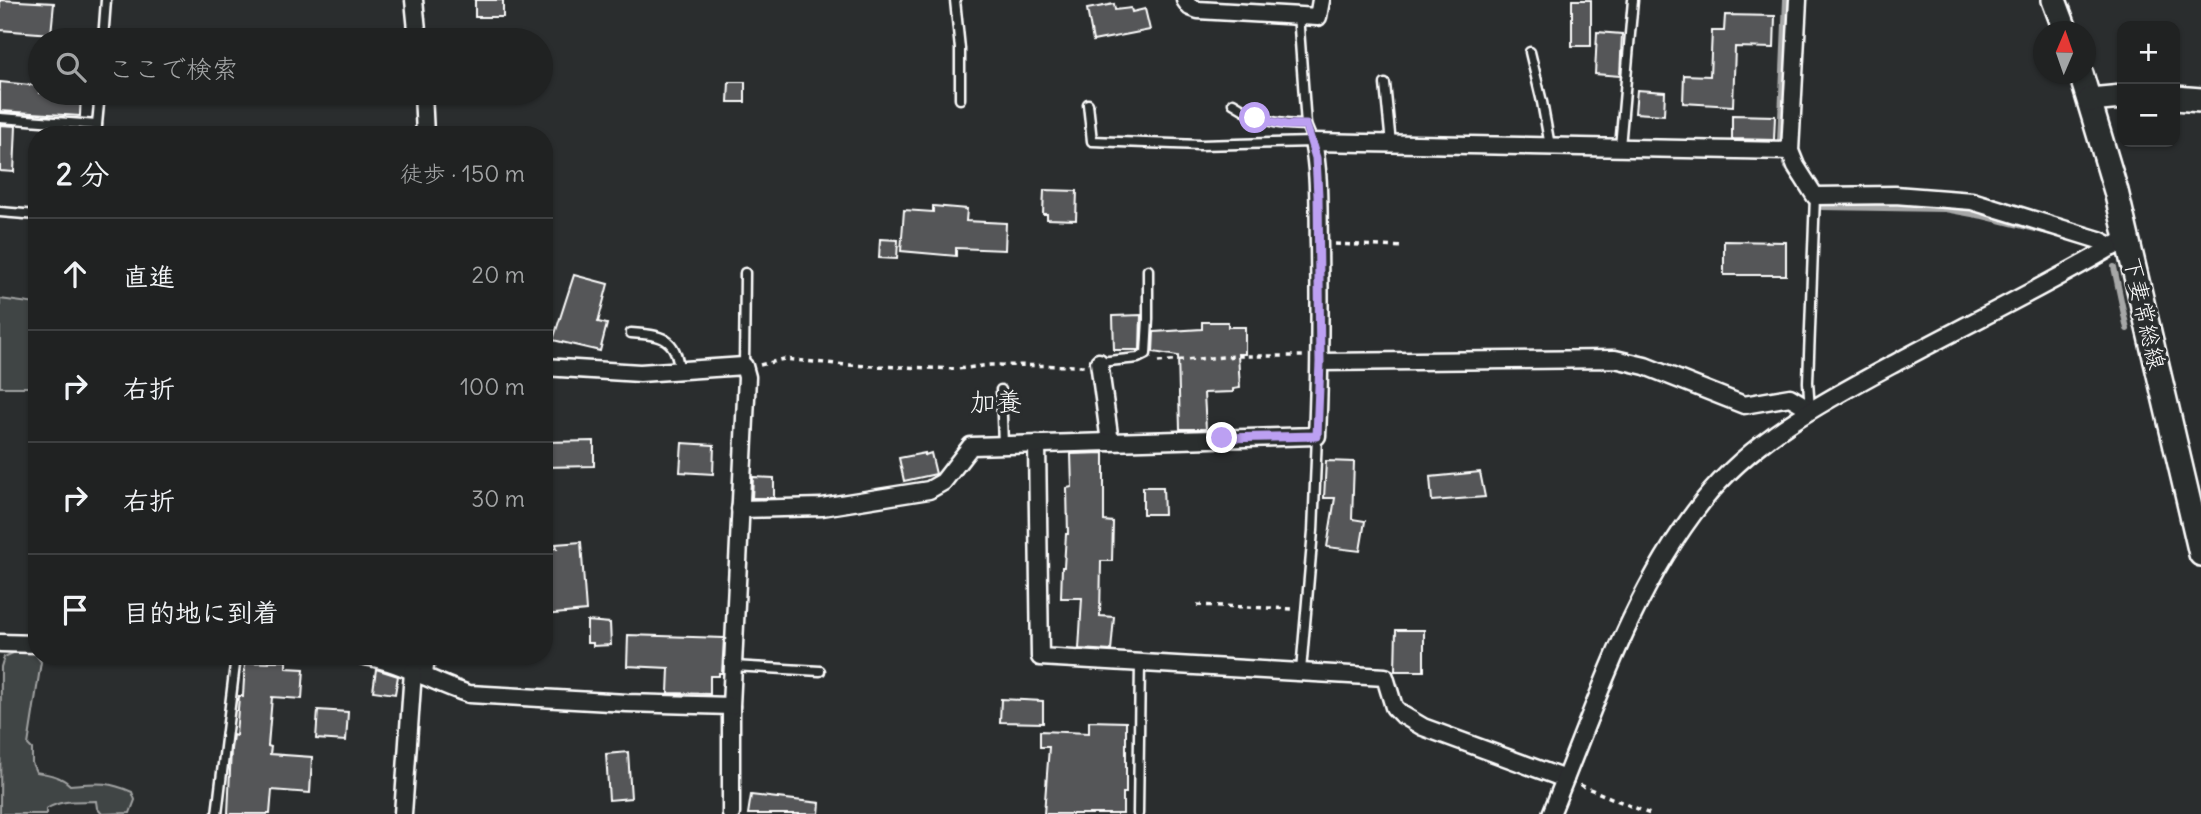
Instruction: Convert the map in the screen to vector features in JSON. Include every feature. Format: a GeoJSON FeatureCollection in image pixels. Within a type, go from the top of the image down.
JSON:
{"type":"FeatureCollection","features":[{"type":"Feature","properties":{"kind":"main road"},"geometry":{"type":"LineString","coordinates":[[2054,0],[2062,21]]}},
{"type":"Feature","properties":{"kind":"main road","name":"下妻常総線"},"geometry":{"type":"LineString","coordinates":[[2084,84],[2120,243],[2201,554]]}},
{"type":"Feature","properties":{"kind":"main road"},"geometry":{"type":"LineString","coordinates":[[2090,100],[2117,97]]}},
{"type":"Feature","properties":{"kind":"main road"},"geometry":{"type":"LineString","coordinates":[[2180,98],[2201,100]]}},
{"type":"Feature","properties":{"kind":"street"},"geometry":{"type":"LineString","coordinates":[[414,0],[417,28]]}},
{"type":"Feature","properties":{"kind":"street"},"geometry":{"type":"LineString","coordinates":[[1185,0],[1198,10],[1244,6],[1318,16],[1321,0]]}},
{"type":"Feature","properties":{"kind":"street"},"geometry":{"type":"LineString","coordinates":[[1798,0],[1790,151],[1815,196],[1895,195],[1972,201],[2120,243]]}},
{"type":"Feature","properties":{"kind":"street"},"geometry":{"type":"LineString","coordinates":[[424,105],[425,126]]}},
{"type":"Feature","properties":{"kind":"street"},"geometry":{"type":"LineString","coordinates":[[740,509],[822,507],[929,490],[943,482],[971,446],[1317,436],[1320,362],[1319,242],[1313,142],[1790,151]]}},
{"type":"Feature","properties":{"kind":"street"},"geometry":{"type":"LineString","coordinates":[[1551,814],[1636,606],[1663,558],[1703,501],[1742,460],[1810,409],[2120,243]]}},
{"type":"Feature","properties":{"kind":"street"},"geometry":{"type":"LineString","coordinates":[[1320,362],[1615,359],[1644,366],[1744,404],[1790,397],[1810,409]]}},
{"type":"Feature","properties":{"kind":"street"},"geometry":{"type":"LineString","coordinates":[[1099,362],[1110,442]]}},
{"type":"Feature","properties":{"kind":"street"},"geometry":{"type":"LineString","coordinates":[[553,368],[601,372],[745,369],[747,377],[731,706],[731,814]]}},
{"type":"Feature","properties":{"kind":"street"},"geometry":{"type":"LineString","coordinates":[[1037,444],[1040,657],[1385,677],[1394,707],[1423,727],[1565,779]]}},
{"type":"Feature","properties":{"kind":"street"},"geometry":{"type":"LineString","coordinates":[[0,643],[28,644]]}},
{"type":"Feature","properties":{"kind":"street"},"geometry":{"type":"LineString","coordinates":[[399,665],[449,688],[479,695],[731,706]]}},
{"type":"Feature","properties":{"kind":"street"},"geometry":{"type":"LineString","coordinates":[[403,814],[419,673],[422,665]]}},
{"type":"Feature","properties":{"kind":"lane"},"geometry":{"type":"LineString","coordinates":[[104,28],[106,0]]}},
{"type":"Feature","properties":{"kind":"lane"},"geometry":{"type":"LineString","coordinates":[[954,0],[960,48],[960,99]]}},
{"type":"Feature","properties":{"kind":"lane"},"geometry":{"type":"LineString","coordinates":[[1620,147],[1633,0]]}},
{"type":"Feature","properties":{"kind":"lane"},"geometry":{"type":"LineString","coordinates":[[1088,104],[1092,141],[1200,145],[1313,142],[1306,125],[1298,15]]}},
{"type":"Feature","properties":{"kind":"lane"},"geometry":{"type":"LineString","coordinates":[[1530,52],[1549,146]]}},
{"type":"Feature","properties":{"kind":"lane"},"geometry":{"type":"LineString","coordinates":[[1385,84],[1391,144]]}},
{"type":"Feature","properties":{"kind":"lane"},"geometry":{"type":"LineString","coordinates":[[1233,103],[1255,118],[1270,123],[1306,125]]}},
{"type":"Feature","properties":{"kind":"lane"},"geometry":{"type":"LineString","coordinates":[[0,118],[97,125],[99,105]]}},
{"type":"Feature","properties":{"kind":"lane"},"geometry":{"type":"LineString","coordinates":[[1810,409],[1808,382],[1815,196]]}},
{"type":"Feature","properties":{"kind":"lane"},"geometry":{"type":"LineString","coordinates":[[0,212],[28,214]]}},
{"type":"Feature","properties":{"kind":"lane"},"geometry":{"type":"LineString","coordinates":[[1099,362],[1138,358],[1146,354],[1148,271]]}},
{"type":"Feature","properties":{"kind":"lane"},"geometry":{"type":"LineString","coordinates":[[745,273],[745,369]]}},
{"type":"Feature","properties":{"kind":"lane"},"geometry":{"type":"LineString","coordinates":[[631,333],[656,334],[670,342],[676,351],[679,371]]}},
{"type":"Feature","properties":{"kind":"lane"},"geometry":{"type":"LineString","coordinates":[[1001,390],[1003,445]]}},
{"type":"Feature","properties":{"kind":"lane"},"geometry":{"type":"LineString","coordinates":[[1301,671],[1313,531],[1317,436]]}},
{"type":"Feature","properties":{"kind":"lane"},"geometry":{"type":"LineString","coordinates":[[1138,814],[1140,663]]}},
{"type":"Feature","properties":{"kind":"lane"},"geometry":{"type":"LineString","coordinates":[[217,814],[235,665]]}},
{"type":"Feature","properties":{"kind":"lane"},"geometry":{"type":"LineString","coordinates":[[733,666],[820,671]]}},
{"type":"Feature","properties":{"kind":"path"},"geometry":{"type":"LineString","coordinates":[[1319,242],[1404,247]]}},
{"type":"Feature","properties":{"kind":"path"},"geometry":{"type":"LineString","coordinates":[[745,369],[784,359],[846,365],[958,369]]}},
{"type":"Feature","properties":{"kind":"path"},"geometry":{"type":"LineString","coordinates":[[1197,605],[1307,610]]}},
{"type":"Feature","properties":{"kind":"path"},"geometry":{"type":"LineString","coordinates":[[1565,779],[1650,814]]}},
{"type":"Feature","properties":{"kind":"shaded area"},"geometry":{"type":"Polygon","coordinates":[[[0,299],[28,303],[28,387],[0,387],[0,299]]]}},
{"type":"Feature","properties":{"kind":"shaded area"},"geometry":{"type":"Polygon","coordinates":[[[22,649],[28,650],[28,665],[41,665],[28,745],[32,749],[32,763],[36,772],[58,777],[70,785],[102,784],[132,792],[135,800],[130,813],[102,814],[96,801],[58,804],[46,809],[46,814],[0,814],[1,667],[4,657],[22,649]]]}},
{"type":"Feature","properties":{"kind":"building"},"geometry":{"type":"Polygon","coordinates":[[[0,0],[54,3],[52,28],[28,28],[28,32],[0,30],[0,0]]]}},
{"type":"Feature","properties":{"kind":"building"},"geometry":{"type":"Polygon","coordinates":[[[475,0],[503,0],[503,17],[475,17],[475,0]]]}},
{"type":"Feature","properties":{"kind":"building"},"geometry":{"type":"Polygon","coordinates":[[[1572,0],[1591,0],[1591,46],[1572,46],[1572,0]]]}},
{"type":"Feature","properties":{"kind":"building"},"geometry":{"type":"Polygon","coordinates":[[[1114,4],[1115,10],[1131,8],[1132,12],[1145,9],[1150,30],[1093,41],[1087,9],[1114,4]]]}},
{"type":"Feature","properties":{"kind":"building"},"geometry":{"type":"Polygon","coordinates":[[[1725,15],[1775,16],[1774,48],[1735,47],[1733,106],[1683,103],[1684,75],[1710,76],[1712,31],[1724,31],[1725,15]]]}},
{"type":"Feature","properties":{"kind":"building"},"geometry":{"type":"Polygon","coordinates":[[[1597,32],[1622,34],[1620,76],[1595,74],[1597,32]]]}},
{"type":"Feature","properties":{"kind":"building"},"geometry":{"type":"Polygon","coordinates":[[[0,82],[28,85],[28,105],[80,105],[80,116],[0,111],[0,82]]]}},
{"type":"Feature","properties":{"kind":"building"},"geometry":{"type":"Polygon","coordinates":[[[729,82],[745,82],[745,102],[728,102],[729,82]]]}},
{"type":"Feature","properties":{"kind":"building"},"geometry":{"type":"Polygon","coordinates":[[[1637,90],[1665,92],[1664,115],[1635,113],[1637,90]]]}},
{"type":"Feature","properties":{"kind":"building"},"geometry":{"type":"Polygon","coordinates":[[[1732,115],[1775,116],[1774,140],[1732,139],[1732,115]]]}},
{"type":"Feature","properties":{"kind":"building"},"geometry":{"type":"Polygon","coordinates":[[[0,125],[16,126],[14,172],[0,171],[0,125]]]}},
{"type":"Feature","properties":{"kind":"building"},"geometry":{"type":"Polygon","coordinates":[[[1044,190],[1077,191],[1076,220],[1047,219],[1047,214],[1043,214],[1044,190]]]}},
{"type":"Feature","properties":{"kind":"building"},"geometry":{"type":"Polygon","coordinates":[[[933,206],[967,209],[966,221],[1006,223],[1005,250],[956,248],[956,256],[901,251],[904,210],[933,212],[933,206]]]}},
{"type":"Feature","properties":{"kind":"building"},"geometry":{"type":"Polygon","coordinates":[[[880,239],[898,240],[897,259],[879,258],[880,239]]]}},
{"type":"Feature","properties":{"kind":"building"},"geometry":{"type":"Polygon","coordinates":[[[1724,241],[1786,242],[1786,275],[1724,275],[1724,241]]]}},
{"type":"Feature","properties":{"kind":"building"},"geometry":{"type":"Polygon","coordinates":[[[574,275],[608,284],[598,322],[607,324],[600,351],[553,340],[574,275]]]}},
{"type":"Feature","properties":{"kind":"building"},"geometry":{"type":"Polygon","coordinates":[[[1141,315],[1140,350],[1114,350],[1113,316],[1141,315]]]}},
{"type":"Feature","properties":{"kind":"building"},"geometry":{"type":"Polygon","coordinates":[[[1202,322],[1228,322],[1228,327],[1245,327],[1245,354],[1238,354],[1240,388],[1233,389],[1233,392],[1204,393],[1206,429],[1180,429],[1178,356],[1153,352],[1154,332],[1202,329],[1202,322]]]}},
{"type":"Feature","properties":{"kind":"building"},"geometry":{"type":"Polygon","coordinates":[[[594,441],[594,466],[553,467],[553,442],[594,441]]]}},
{"type":"Feature","properties":{"kind":"building"},"geometry":{"type":"Polygon","coordinates":[[[682,443],[714,445],[713,474],[680,472],[682,443]]]}},
{"type":"Feature","properties":{"kind":"building"},"geometry":{"type":"Polygon","coordinates":[[[931,453],[936,474],[904,481],[899,458],[931,453]]]}},
{"type":"Feature","properties":{"kind":"building"},"geometry":{"type":"Polygon","coordinates":[[[1104,453],[1104,521],[1113,522],[1112,561],[1101,561],[1100,616],[1114,617],[1111,651],[1079,649],[1082,598],[1061,598],[1062,567],[1068,534],[1067,488],[1072,487],[1071,454],[1104,453]]]}},
{"type":"Feature","properties":{"kind":"building"},"geometry":{"type":"Polygon","coordinates":[[[1326,461],[1354,462],[1352,519],[1365,521],[1360,551],[1327,547],[1335,498],[1324,498],[1326,461]]]}},
{"type":"Feature","properties":{"kind":"building"},"geometry":{"type":"Polygon","coordinates":[[[1480,472],[1485,497],[1432,501],[1430,477],[1480,472]]]}},
{"type":"Feature","properties":{"kind":"building"},"geometry":{"type":"Polygon","coordinates":[[[753,477],[774,478],[774,498],[752,498],[753,477]]]}},
{"type":"Feature","properties":{"kind":"building"},"geometry":{"type":"Polygon","coordinates":[[[1143,487],[1163,487],[1164,514],[1143,514],[1143,487]]]}},
{"type":"Feature","properties":{"kind":"building"},"geometry":{"type":"Polygon","coordinates":[[[581,542],[586,611],[553,614],[553,548],[557,548],[556,544],[581,542]]]}},
{"type":"Feature","properties":{"kind":"building"},"geometry":{"type":"Polygon","coordinates":[[[587,621],[610,623],[611,645],[593,646],[593,643],[587,643],[587,621]]]}},
{"type":"Feature","properties":{"kind":"building"},"geometry":{"type":"Polygon","coordinates":[[[1396,630],[1424,630],[1424,671],[1395,671],[1396,630]]]}},
{"type":"Feature","properties":{"kind":"building"},"geometry":{"type":"Polygon","coordinates":[[[628,635],[724,638],[722,673],[719,673],[719,676],[710,676],[710,694],[668,693],[669,668],[627,666],[628,635]]]}},
{"type":"Feature","properties":{"kind":"building"},"geometry":{"type":"Polygon","coordinates":[[[245,665],[286,665],[286,668],[304,669],[302,699],[272,697],[268,746],[271,747],[270,754],[312,757],[310,793],[272,790],[270,814],[228,814],[231,749],[233,735],[236,736],[239,696],[243,696],[245,665]]]}},
{"type":"Feature","properties":{"kind":"building"},"geometry":{"type":"Polygon","coordinates":[[[376,669],[398,676],[395,694],[373,691],[376,669]]]}},
{"type":"Feature","properties":{"kind":"building"},"geometry":{"type":"Polygon","coordinates":[[[1001,699],[1043,701],[1043,723],[1000,722],[1001,699]]]}},
{"type":"Feature","properties":{"kind":"building"},"geometry":{"type":"Polygon","coordinates":[[[318,710],[348,712],[346,741],[316,739],[318,710]]]}},
{"type":"Feature","properties":{"kind":"building"},"geometry":{"type":"Polygon","coordinates":[[[1089,721],[1126,722],[1126,793],[1123,793],[1123,814],[1044,814],[1049,747],[1040,747],[1040,731],[1089,733],[1089,721]]]}},
{"type":"Feature","properties":{"kind":"building"},"geometry":{"type":"Polygon","coordinates":[[[628,752],[631,798],[609,800],[606,754],[628,752]]]}},
{"type":"Feature","properties":{"kind":"building"},"geometry":{"type":"Polygon","coordinates":[[[751,795],[820,803],[819,814],[748,814],[751,795]]]}},
{"type":"Feature","properties":{"kind":"waterway"},"geometry":{"type":"LineString","coordinates":[[1780,142],[1786,0]]}},
{"type":"Feature","properties":{"kind":"waterway"},"geometry":{"type":"LineString","coordinates":[[1785,164],[1796,180]]}},
{"type":"Feature","properties":{"kind":"waterway"},"geometry":{"type":"LineString","coordinates":[[1822,207],[1945,209],[2052,233]]}},
{"type":"Feature","properties":{"kind":"waterway"},"geometry":{"type":"LineString","coordinates":[[2114,267],[2127,329]]}},
{"type":"Feature","properties":{"kind":"district","name":"加養"},"geometry":{"type":"Point","coordinates":[996,401]}},
{"type":"Feature","properties":{"kind":"route"},"geometry":{"type":"LineString","coordinates":[[1222,438],[1317,436],[1320,362],[1318,203],[1313,142],[1306,125],[1270,123],[1255,118]]}}]}
